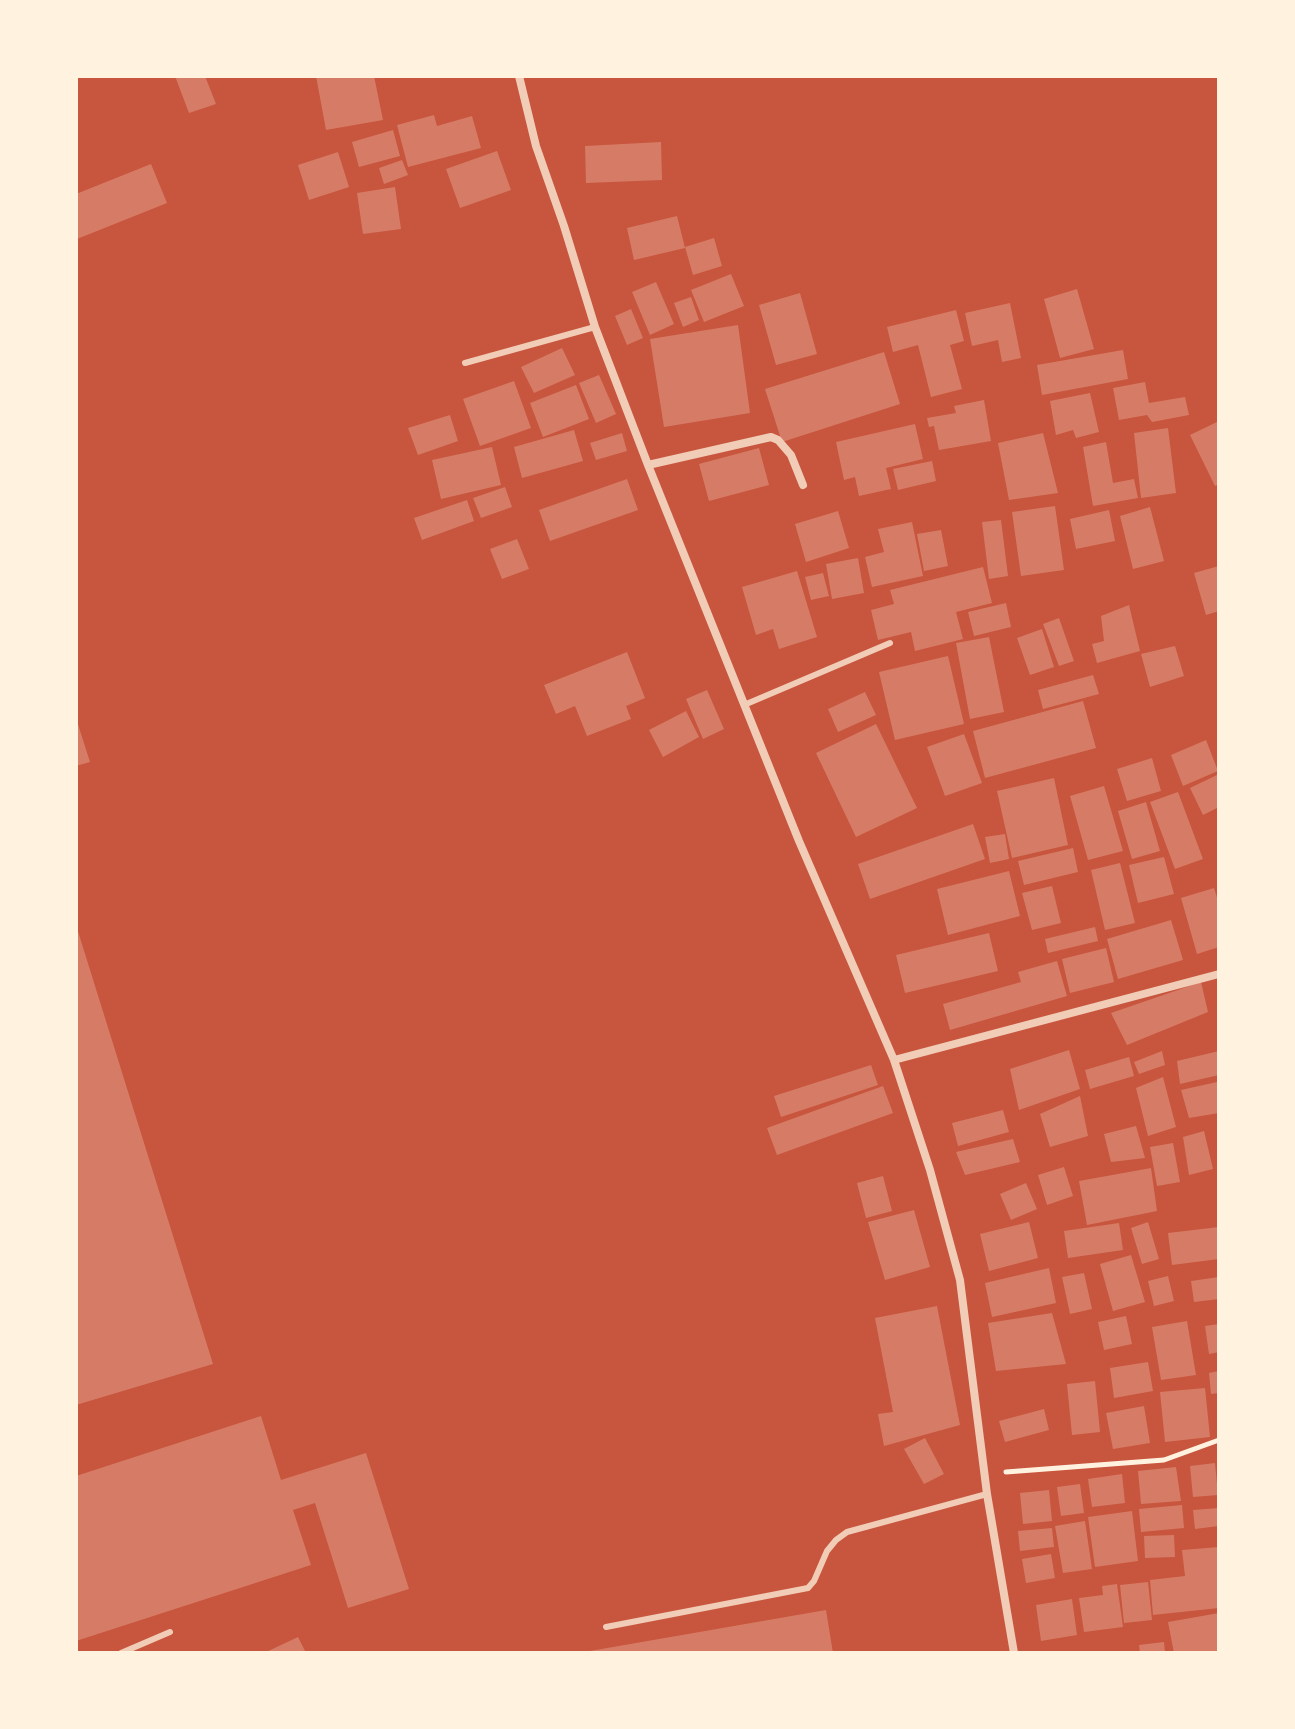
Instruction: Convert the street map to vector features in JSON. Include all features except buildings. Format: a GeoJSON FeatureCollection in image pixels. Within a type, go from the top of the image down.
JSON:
{"type":"FeatureCollection","features":[{"type":"Feature","properties":{"kind":"street"},"geometry":{"type":"LineString","coordinates":[[519,76],[536,146],[595,327],[744,705],[862,992],[894,1060],[930,1170],[960,1280],[987,1494],[1014,1653]]}},
{"type":"Feature","properties":{"kind":"street"},"geometry":{"type":"LineString","coordinates":[[648,465],[771,437],[778,440],[791,455],[803,485]]}},
{"type":"Feature","properties":{"kind":"street"},"geometry":{"type":"LineString","coordinates":[[894,1060],[1219,974]]}},
{"type":"Feature","properties":{"kind":"lane"},"geometry":{"type":"LineString","coordinates":[[465,363],[595,327]]}},
{"type":"Feature","properties":{"kind":"lane"},"geometry":{"type":"LineString","coordinates":[[744,705],[890,643]]}},
{"type":"Feature","properties":{"kind":"lane"},"geometry":{"type":"LineString","coordinates":[[606,1627],[808,1588],[827,1551],[847,1532],[987,1494]]}},
{"type":"Feature","properties":{"kind":"lane"},"geometry":{"type":"LineString","coordinates":[[121,1653],[170,1632]]}},
{"type":"Feature","properties":{"kind":"path"},"geometry":{"type":"LineString","coordinates":[[985,1474],[1164,1460],[1219,1440]]}}]}
